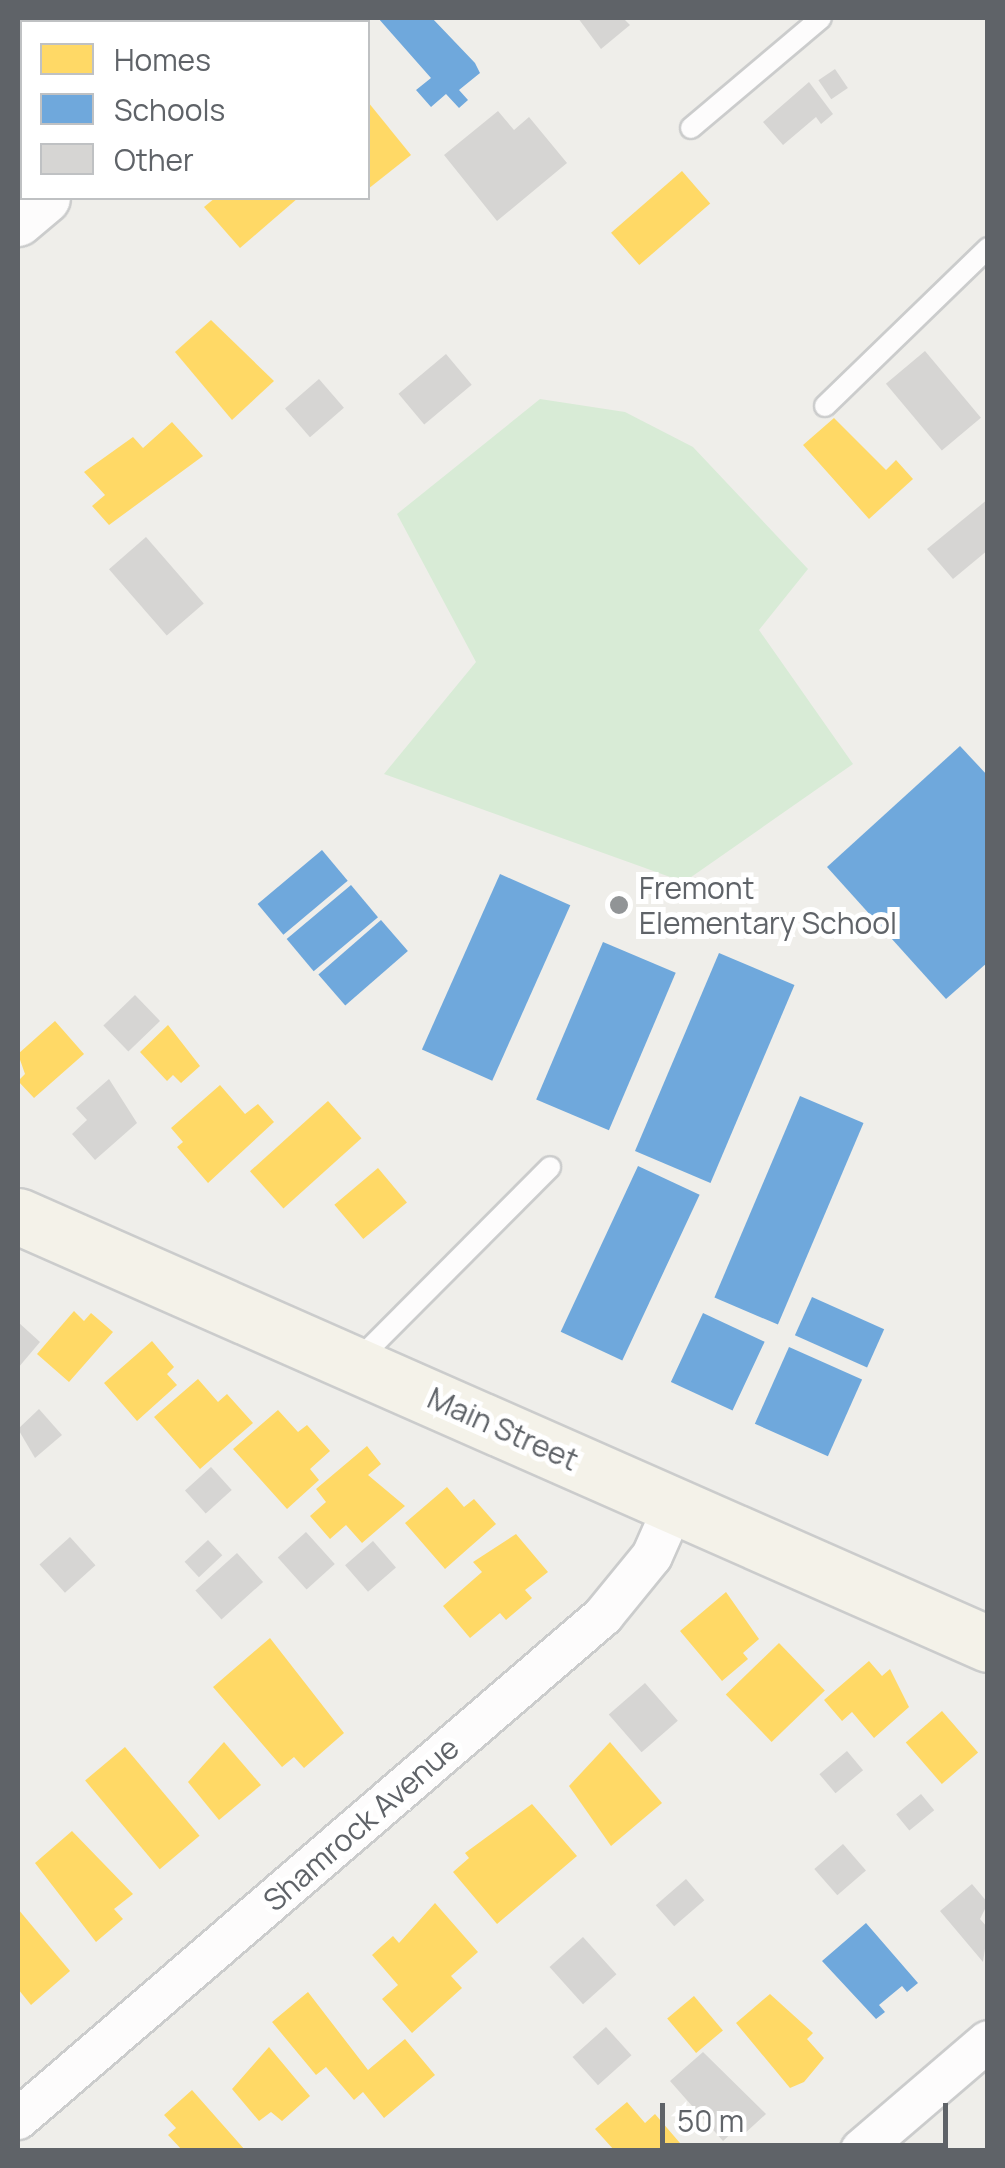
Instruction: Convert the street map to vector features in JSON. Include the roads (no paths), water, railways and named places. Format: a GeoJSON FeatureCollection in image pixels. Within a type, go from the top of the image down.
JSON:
{"type":"FeatureCollection","features":[{"type":"Feature","properties":{"kind":"main road","name":"Main Street"},"geometry":{"type":"LineString","coordinates":[[18,1216],[988,1644]]}},
{"type":"Feature","properties":{"kind":"street"},"geometry":{"type":"LineString","coordinates":[[18,221],[43,200]]}},
{"type":"Feature","properties":{"kind":"street","name":"Shamrock Avenue"},"geometry":{"type":"LineString","coordinates":[[18,2119],[603,1616],[652,1556],[675,1504]]}},
{"type":"Feature","properties":{"kind":"street"},"geometry":{"type":"LineString","coordinates":[[860,2150],[988,2041]]}},
{"type":"Feature","properties":{"kind":"lane"},"geometry":{"type":"LineString","coordinates":[[691,128],[821,18]]}},
{"type":"Feature","properties":{"kind":"lane"},"geometry":{"type":"LineString","coordinates":[[825,406],[988,248]]}},
{"type":"Feature","properties":{"kind":"lane"},"geometry":{"type":"LineString","coordinates":[[354,1364],[550,1167]]}},
{"type":"Feature","properties":{"kind":"place","name":"Fremont Elementary School"},"geometry":{"type":"Point","coordinates":[619,905]}}]}
